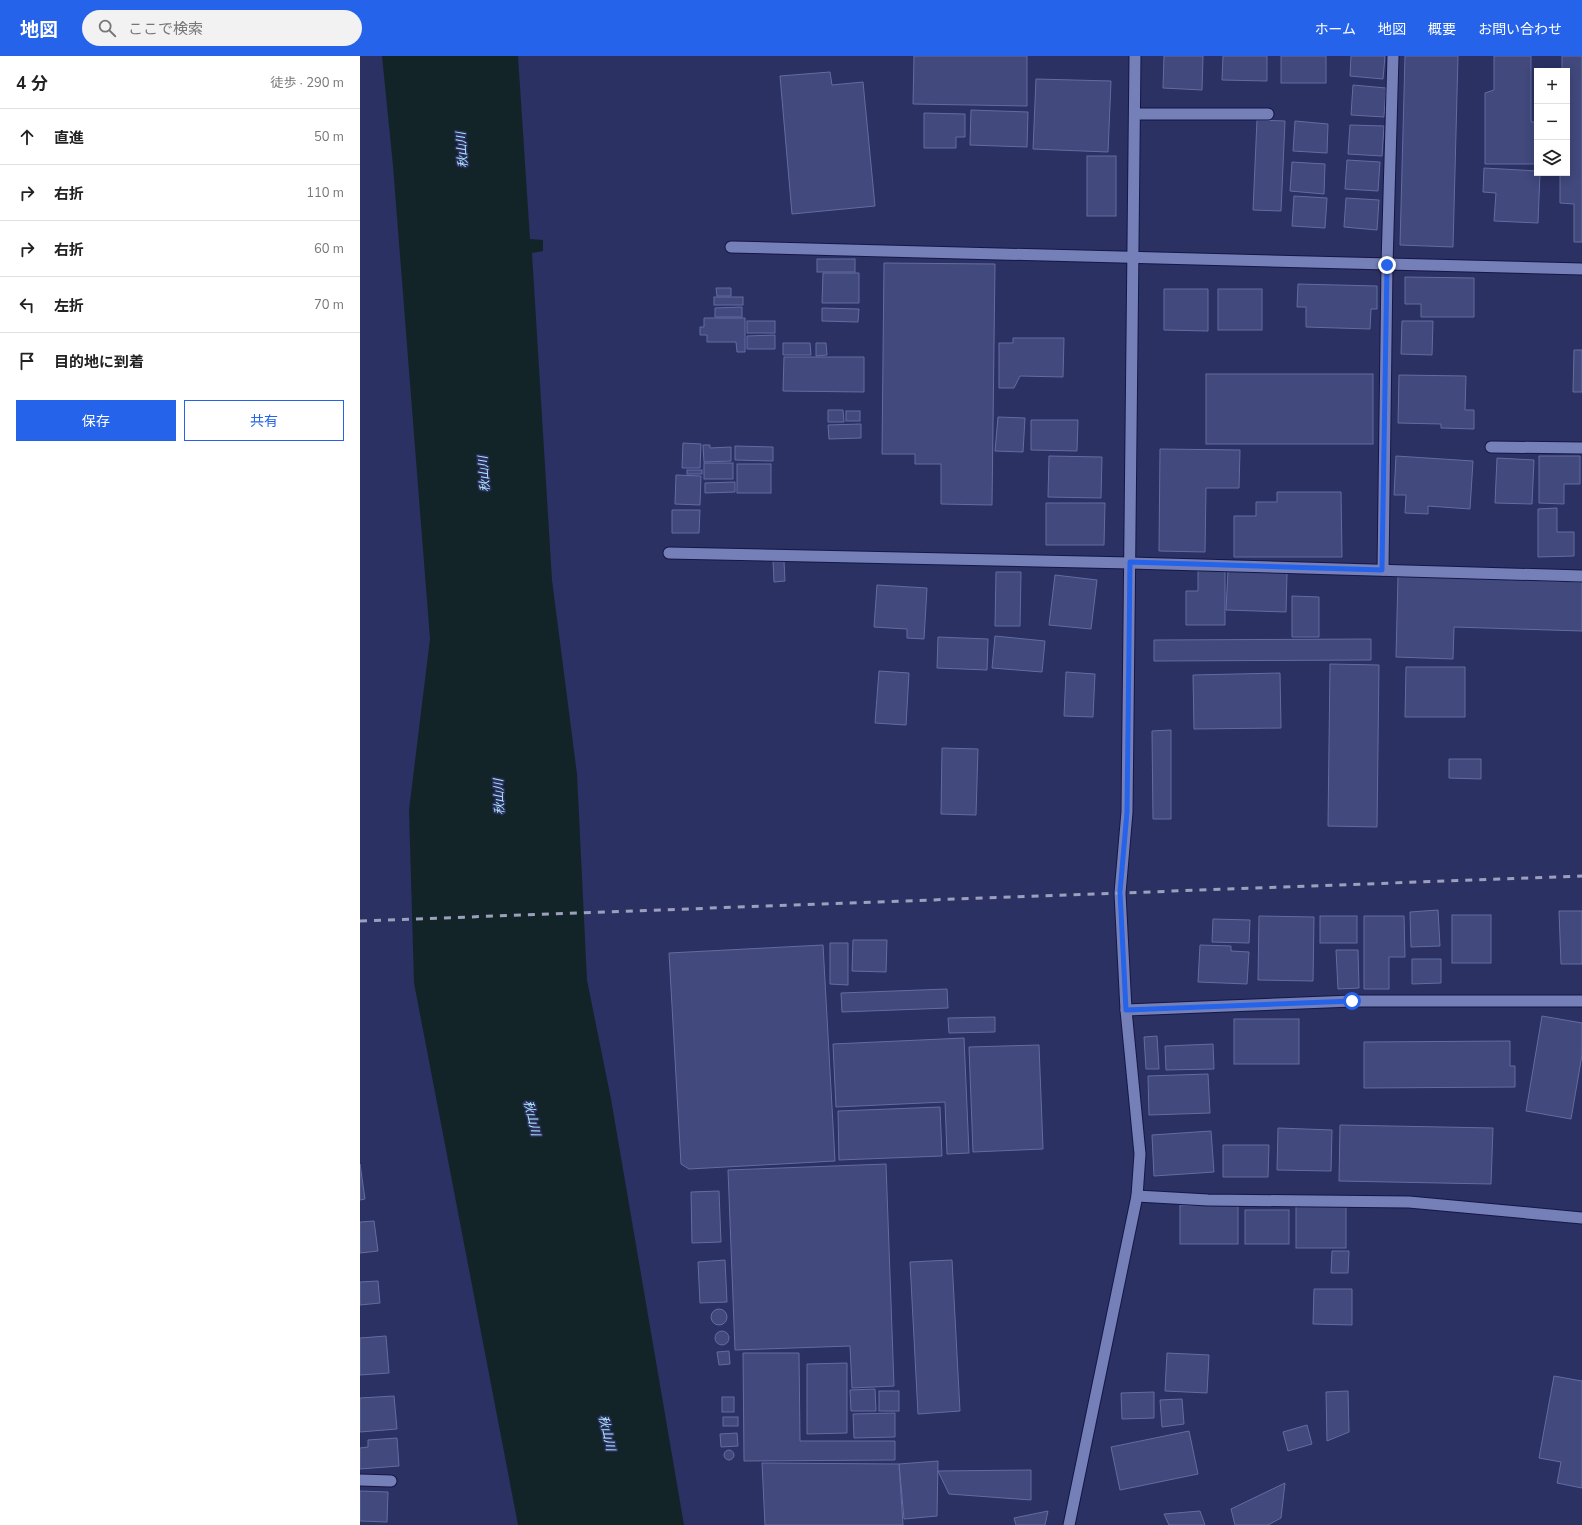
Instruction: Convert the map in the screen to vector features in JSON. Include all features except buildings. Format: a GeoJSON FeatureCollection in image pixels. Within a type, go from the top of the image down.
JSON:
{"type":"FeatureCollection","features":[{"type":"Feature","properties":{"kind":"street"},"geometry":{"type":"LineString","coordinates":[[1069,1525],[1138,1196],[1140,1154],[1126,1010],[1120,892],[1127,812],[1136,56]]}},
{"type":"Feature","properties":{"kind":"street"},"geometry":{"type":"LineString","coordinates":[[1382,570],[1387,265],[1393,56]]}},
{"type":"Feature","properties":{"kind":"street"},"geometry":{"type":"LineString","coordinates":[[1135,114],[1268,114]]}},
{"type":"Feature","properties":{"kind":"street"},"geometry":{"type":"LineString","coordinates":[[730,247],[1582,269]]}},
{"type":"Feature","properties":{"kind":"street"},"geometry":{"type":"LineString","coordinates":[[1491,447],[1582,448]]}},
{"type":"Feature","properties":{"kind":"street"},"geometry":{"type":"LineString","coordinates":[[669,553],[1130,562],[1582,576]]}},
{"type":"Feature","properties":{"kind":"street"},"geometry":{"type":"LineString","coordinates":[[1126,1010],[1352,1001],[1582,1001]]}},
{"type":"Feature","properties":{"kind":"street"},"geometry":{"type":"LineString","coordinates":[[1138,1196],[1208,1200],[1409,1202],[1582,1218]]}},
{"type":"Feature","properties":{"kind":"street"},"geometry":{"type":"LineString","coordinates":[[360,1480],[392,1481]]}},
{"type":"Feature","properties":{"kind":"water","name":"秋山川"},"geometry":{"type":"Polygon","coordinates":[[[382,56],[518,56],[530,239],[543,240],[543,251],[532,253],[552,580],[577,774],[587,980],[611,1099],[684,1525],[518,1525],[414,983],[409,810],[430,639],[393,166],[382,56]]]}},
{"type":"Feature","properties":{"kind":"railway"},"geometry":{"type":"LineString","coordinates":[[360,921],[1582,876]]}},
{"type":"Feature","properties":{"kind":"route"},"geometry":{"type":"LineString","coordinates":[[1352,1001],[1126,1010],[1120,892],[1127,812],[1130,562],[1382,570],[1387,265]]}}]}
